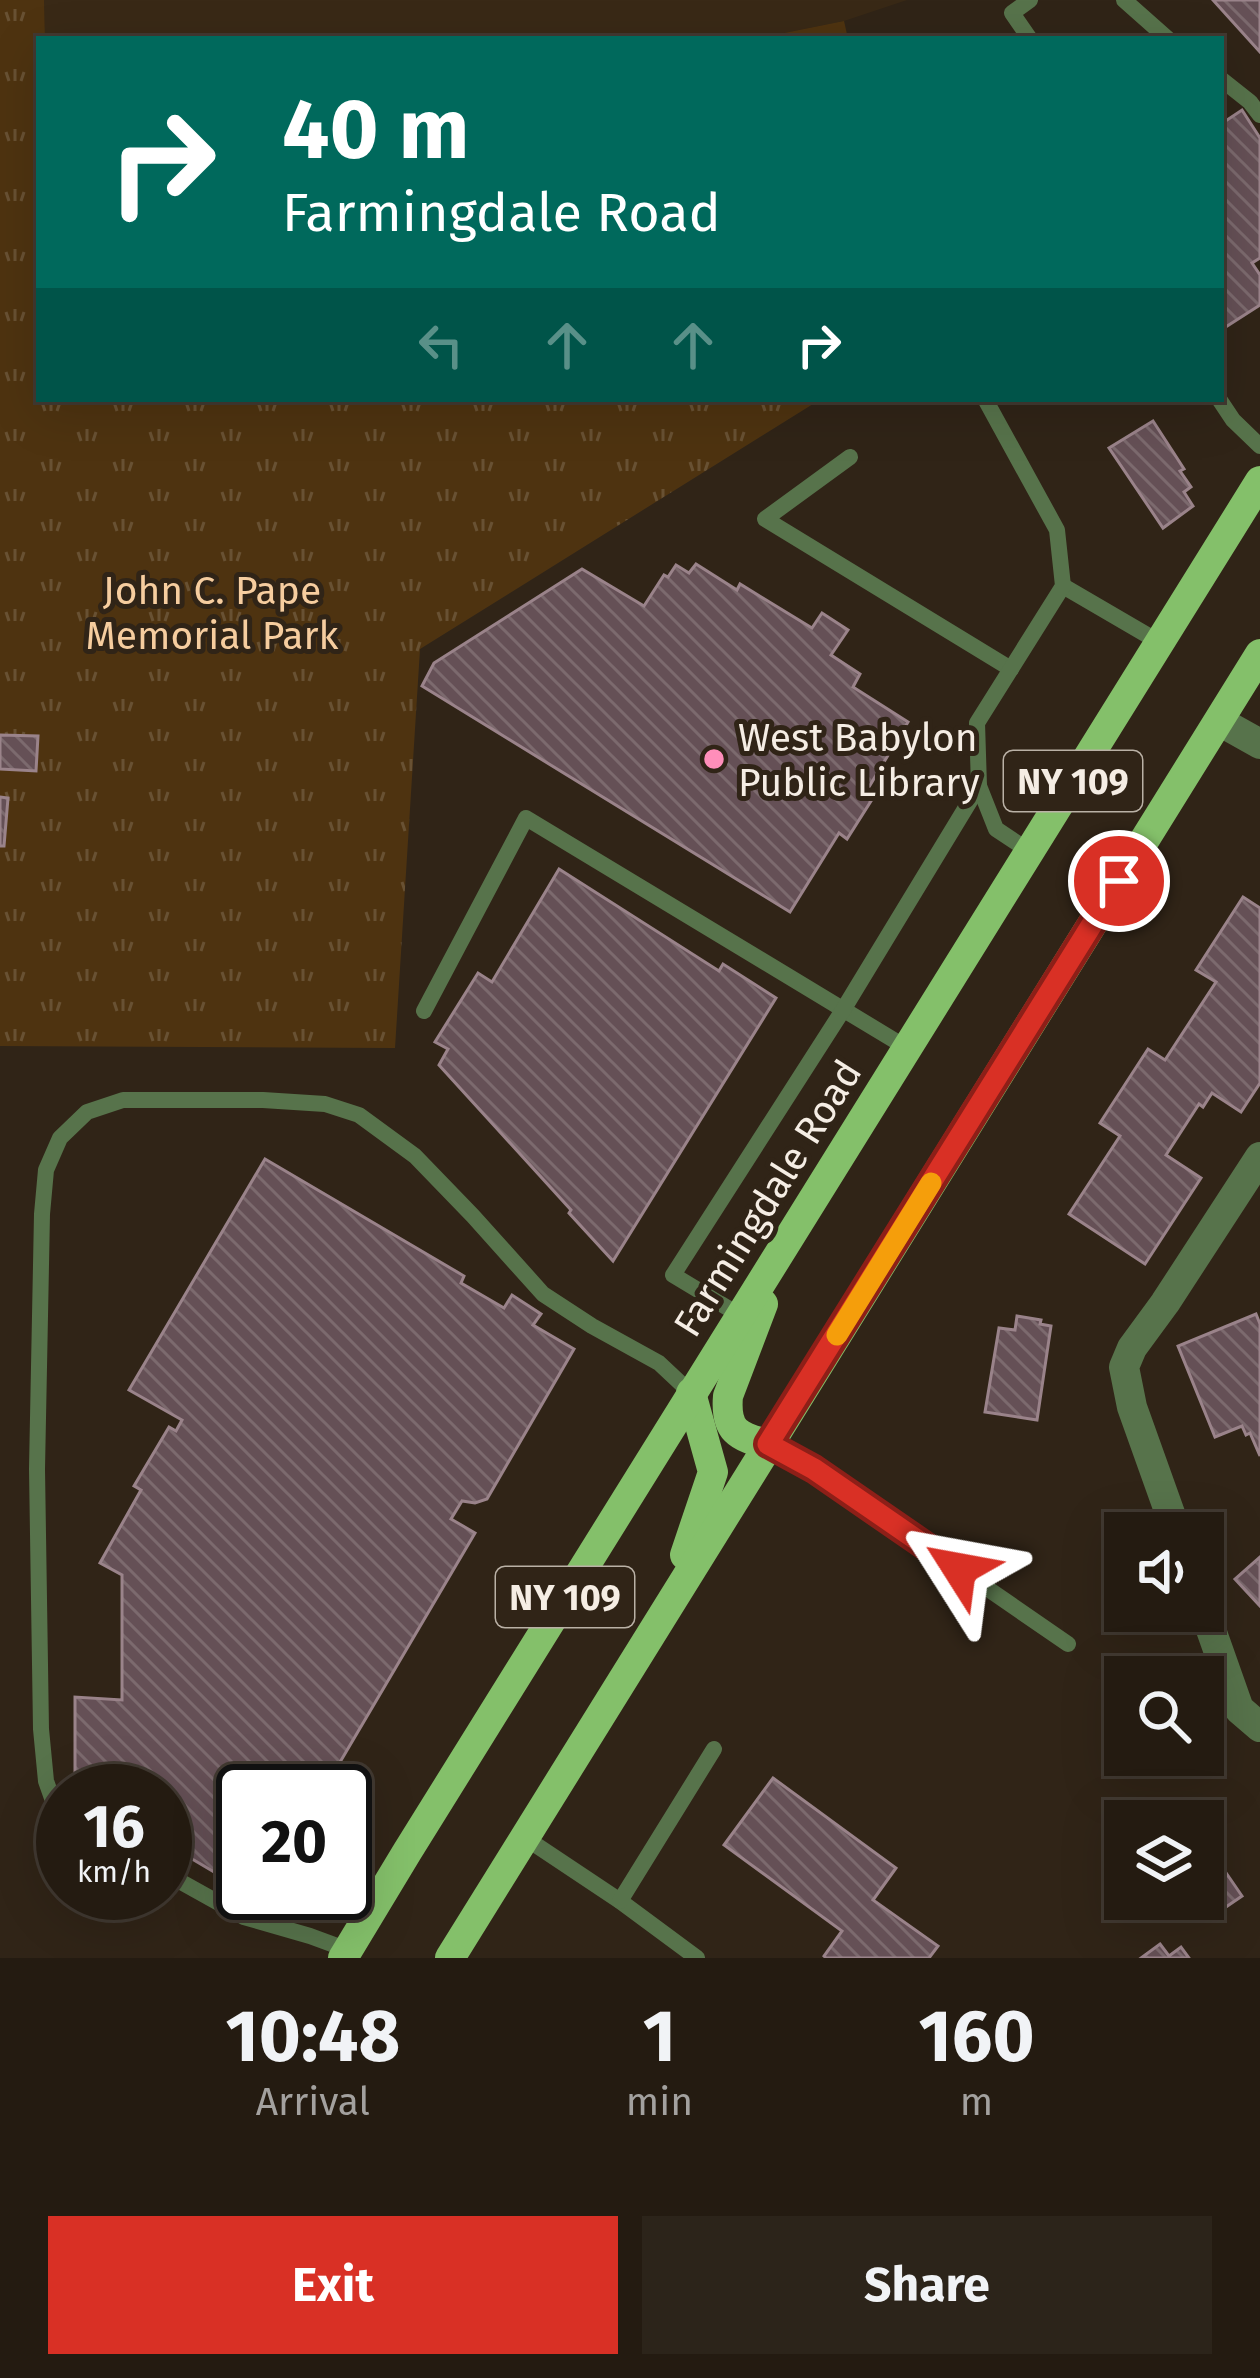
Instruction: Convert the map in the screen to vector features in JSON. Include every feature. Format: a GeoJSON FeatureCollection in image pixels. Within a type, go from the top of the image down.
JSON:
{"type":"FeatureCollection","features":[{"type":"Feature","properties":{"kind":"main road","name":"Farmingdale Road"},"geometry":{"type":"LineString","coordinates":[[345,1954],[1260,481]]}},
{"type":"Feature","properties":{"kind":"main road","name":"NY 109"},"geometry":{"type":"LineString","coordinates":[[450,1958],[1220,721],[1255,672]]}},
{"type":"Feature","properties":{"kind":"main road"},"geometry":{"type":"LineString","coordinates":[[768,1444],[738,1434],[730,1424],[728,1396],[789,1237]]}},
{"type":"Feature","properties":{"kind":"main road"},"geometry":{"type":"LineString","coordinates":[[665,1612],[713,1472],[692,1393]]}},
{"type":"Feature","properties":{"kind":"street"},"geometry":{"type":"LineString","coordinates":[[1220,721],[1260,744]]}},
{"type":"Feature","properties":{"kind":"street"},"geometry":{"type":"LineString","coordinates":[[1170,1512],[1132,1407],[1124,1366],[1260,1157]]}},
{"type":"Feature","properties":{"kind":"street"},"geometry":{"type":"LineString","coordinates":[[1212,1632],[1239,1708],[1260,1727]]}},
{"type":"Feature","properties":{"kind":"lane"},"geometry":{"type":"LineString","coordinates":[[1028,36],[1012,13],[1030,0]]}},
{"type":"Feature","properties":{"kind":"lane"},"geometry":{"type":"LineString","coordinates":[[1124,0],[1165,36]]}},
{"type":"Feature","properties":{"kind":"lane"},"geometry":{"type":"LineString","coordinates":[[1224,82],[1260,115]]}},
{"type":"Feature","properties":{"kind":"lane"},"geometry":{"type":"LineString","coordinates":[[988,402],[1057,530],[1063,586],[977,723],[979,786],[996,829],[1029,851]]}},
{"type":"Feature","properties":{"kind":"lane"},"geometry":{"type":"LineString","coordinates":[[1221,402],[1260,446]]}},
{"type":"Feature","properties":{"kind":"lane"},"geometry":{"type":"LineString","coordinates":[[850,458],[765,519],[1011,669]]}},
{"type":"Feature","properties":{"kind":"lane"},"geometry":{"type":"LineString","coordinates":[[1063,586],[1160,642]]}},
{"type":"Feature","properties":{"kind":"lane"},"geometry":{"type":"LineString","coordinates":[[741,1316],[674,1276],[979,786]]}},
{"type":"Feature","properties":{"kind":"lane"},"geometry":{"type":"LineString","coordinates":[[424,1011],[526,818],[907,1048]]}},
{"type":"Feature","properties":{"kind":"lane"},"geometry":{"type":"LineString","coordinates":[[44,1764],[37,1469],[42,1214],[46,1170],[60,1138],[86,1112],[123,1100],[263,1100],[325,1104],[359,1115],[415,1156],[543,1294],[658,1363],[692,1393]]}},
{"type":"Feature","properties":{"kind":"lane"},"geometry":{"type":"LineString","coordinates":[[768,1444],[814,1469],[1068,1644]]}},
{"type":"Feature","properties":{"kind":"lane"},"geometry":{"type":"LineString","coordinates":[[620,1901],[715,1749]]}},
{"type":"Feature","properties":{"kind":"lane"},"geometry":{"type":"LineString","coordinates":[[524,1837],[697,1958]]}},
{"type":"Feature","properties":{"kind":"lane"},"geometry":{"type":"LineString","coordinates":[[192,1888],[244,1917],[310,1936],[345,1954]]}},
{"type":"Feature","properties":{"kind":"shaded area"},"geometry":{"type":"Polygon","coordinates":[[[44,0],[907,0],[844,21],[770,36],[45,36],[44,0]]]}},
{"type":"Feature","properties":{"kind":"green space","name":"John C. Pape Memorial Park"},"geometry":{"type":"Polygon","coordinates":[[[0,0],[44,0],[45,36],[36,36],[36,402],[816,402],[420,649],[395,1048],[0,1046],[0,0]]]}},
{"type":"Feature","properties":{"kind":"green space"},"geometry":{"type":"Polygon","coordinates":[[[844,21],[847,36],[770,36],[844,21]]]}},
{"type":"Feature","properties":{"kind":"building"},"geometry":{"type":"Polygon","coordinates":[[[1213,0],[1260,0],[1260,52],[1213,0]]]}},
{"type":"Feature","properties":{"kind":"building"},"geometry":{"type":"Polygon","coordinates":[[[1242,110],[1260,138],[1260,258],[1252,263],[1260,275],[1260,305],[1224,328],[1224,122],[1242,110]]]}},
{"type":"Feature","properties":{"kind":"building"},"geometry":{"type":"Polygon","coordinates":[[[1153,421],[1184,469],[1180,471],[1191,487],[1184,492],[1193,506],[1163,528],[1109,448],[1153,421]]]}},
{"type":"Feature","properties":{"kind":"building","name":"West Babylon Public Library"},"geometry":{"type":"Polygon","coordinates":[[[696,564],[737,590],[740,584],[812,628],[822,613],[848,630],[831,655],[860,674],[853,687],[908,722],[863,797],[871,801],[847,839],[839,833],[790,912],[422,686],[434,663],[582,569],[644,606],[676,565],[689,573],[696,564]]]}},
{"type":"Feature","properties":{"kind":"building"},"geometry":{"type":"Polygon","coordinates":[[[0,735],[38,736],[36,771],[0,769],[0,735]]]}},
{"type":"Feature","properties":{"kind":"building"},"geometry":{"type":"Polygon","coordinates":[[[0,797],[8,798],[4,846],[0,846],[0,797]]]}},
{"type":"Feature","properties":{"kind":"building"},"geometry":{"type":"Polygon","coordinates":[[[559,869],[719,971],[723,964],[776,998],[613,1261],[439,1065],[448,1049],[435,1042],[478,973],[492,982],[559,869]]]}},
{"type":"Feature","properties":{"kind":"building"},"geometry":{"type":"Polygon","coordinates":[[[1243,897],[1260,908],[1260,1083],[1241,1112],[1212,1093],[1203,1107],[1199,1104],[1166,1155],[1201,1178],[1145,1264],[1069,1214],[1120,1136],[1100,1123],[1148,1049],[1165,1060],[1216,982],[1196,970],[1243,897]]]}},
{"type":"Feature","properties":{"kind":"building"},"geometry":{"type":"Polygon","coordinates":[[[265,1159],[464,1276],[461,1283],[504,1308],[512,1295],[541,1314],[533,1325],[574,1349],[487,1499],[462,1501],[451,1519],[475,1533],[339,1764],[216,1764],[216,1873],[192,1859],[192,1764],[75,1764],[75,1697],[122,1700],[122,1575],[100,1563],[141,1490],[134,1486],[169,1427],[176,1431],[182,1420],[129,1390],[265,1159]]]}},
{"type":"Feature","properties":{"kind":"building"},"geometry":{"type":"Polygon","coordinates":[[[1256,1314],[1260,1324],[1260,1456],[1242,1426],[1215,1437],[1178,1346],[1256,1314]]]}},
{"type":"Feature","properties":{"kind":"building"},"geometry":{"type":"Polygon","coordinates":[[[1017,1316],[1051,1326],[1037,1420],[985,1412],[999,1328],[1015,1330],[1017,1316]]]}},
{"type":"Feature","properties":{"kind":"building"},"geometry":{"type":"Polygon","coordinates":[[[1260,1557],[1260,1606],[1235,1579],[1260,1557]]]}},
{"type":"Feature","properties":{"kind":"building"},"geometry":{"type":"Polygon","coordinates":[[[773,1778],[896,1868],[873,1900],[938,1946],[929,1958],[826,1958],[842,1931],[724,1845],[773,1778]]]}},
{"type":"Feature","properties":{"kind":"building"},"geometry":{"type":"Polygon","coordinates":[[[1224,1870],[1242,1896],[1224,1908],[1224,1870]]]}},
{"type":"Feature","properties":{"kind":"building"},"geometry":{"type":"Polygon","coordinates":[[[1160,1944],[1169,1956],[1181,1947],[1189,1958],[1141,1958],[1160,1944]]]}},
{"type":"Feature","properties":{"kind":"slow traffic"},"geometry":{"type":"LineString","coordinates":[[837,1335],[931,1183]]}},
{"type":"Feature","properties":{"kind":"place","name":"West Babylon Public Library"},"geometry":{"type":"Point","coordinates":[714,759]}},
{"type":"Feature","properties":{"kind":"route"},"geometry":{"type":"LineString","coordinates":[[959,1569],[814,1469],[768,1444],[1119,881]]}}]}
